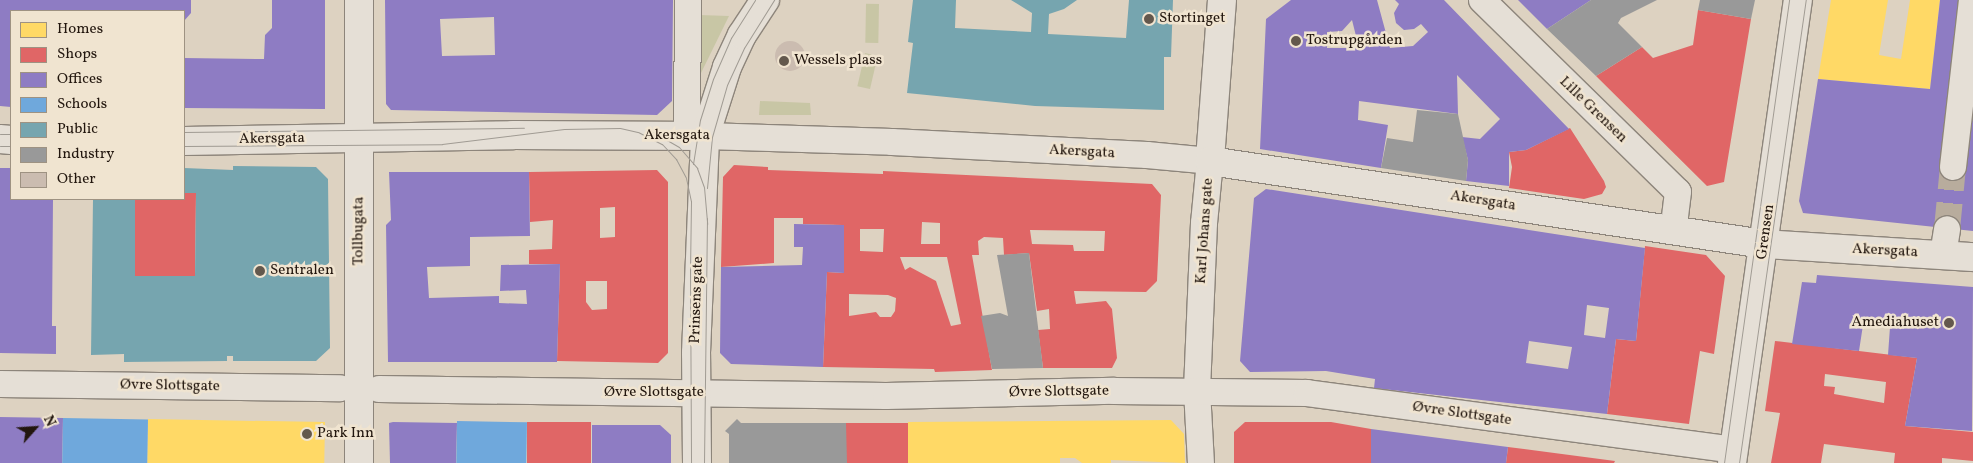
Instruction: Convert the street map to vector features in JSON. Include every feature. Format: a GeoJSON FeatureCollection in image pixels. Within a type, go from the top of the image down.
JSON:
{"type":"FeatureCollection","features":[{"type":"Feature","properties":{"kind":"street","name":"Tollbugata"},"geometry":{"type":"LineString","coordinates":[[359,0],[359,463]]}},
{"type":"Feature","properties":{"kind":"street","name":"Prinsens gate"},"geometry":{"type":"LineString","coordinates":[[688,0],[696,136],[701,177],[697,463]]}},
{"type":"Feature","properties":{"kind":"street"},"geometry":{"type":"LineString","coordinates":[[696,136],[742,35],[765,0]]}},
{"type":"Feature","properties":{"kind":"street","name":"Karl Johans gate"},"geometry":{"type":"LineString","coordinates":[[1201,463],[1197,390],[1204,223],[1222,0]]}},
{"type":"Feature","properties":{"kind":"street","name":"Lille Grensen"},"geometry":{"type":"LineString","coordinates":[[1482,0],[1678,192],[1673,230]]}},
{"type":"Feature","properties":{"kind":"street","name":"Grensen"},"geometry":{"type":"LineString","coordinates":[[1733,457],[1798,0]]}},
{"type":"Feature","properties":{"kind":"street"},"geometry":{"type":"LineString","coordinates":[[1953,167],[1972,0]]}},
{"type":"Feature","properties":{"kind":"street","name":"Akersgata"},"geometry":{"type":"LineString","coordinates":[[185,141],[359,136],[696,136],[911,143],[1147,155],[1210,161],[1764,244],[1945,242],[1973,257]]}},
{"type":"Feature","properties":{"kind":"street","name":"Øvre Slottsgate"},"geometry":{"type":"LineString","coordinates":[[0,384],[340,388]]}},
{"type":"Feature","properties":{"kind":"street","name":"Øvre Slottsgate"},"geometry":{"type":"LineString","coordinates":[[379,389],[886,396],[1197,390],[1307,393],[1733,457]]}},
{"type":"Feature","properties":{"kind":"shaded area"},"geometry":{"type":"Polygon","coordinates":[[[866,4],[879,4],[878,43],[865,43],[866,4]]]}},
{"type":"Feature","properties":{"kind":"shaded area"},"geometry":{"type":"Polygon","coordinates":[[[699,15],[729,16],[701,73],[698,73],[699,15]]]}},
{"type":"Feature","properties":{"kind":"shaded area"},"geometry":{"type":"Polygon","coordinates":[[[865,53],[878,56],[870,89],[857,86],[865,53]]]}},
{"type":"Feature","properties":{"kind":"shaded area"},"geometry":{"type":"Polygon","coordinates":[[[760,101],[810,103],[811,115],[759,115],[760,101]]]}},
{"type":"Feature","properties":{"kind":"building: Homes"},"geometry":{"type":"Polygon","coordinates":[[[1831,0],[1888,0],[1879,55],[1901,59],[1910,0],[1940,0],[1930,89],[1818,79],[1831,0]]]}},
{"type":"Feature","properties":{"kind":"building: Homes"},"geometry":{"type":"Polygon","coordinates":[[[148,419],[325,422],[324,463],[147,463],[148,419]]]}},
{"type":"Feature","properties":{"kind":"building: Homes"},"geometry":{"type":"Polygon","coordinates":[[[1171,420],[1184,434],[1185,463],[1111,460],[1111,463],[1082,463],[1075,458],[1060,458],[1060,463],[908,463],[908,422],[1171,420]]]}},
{"type":"Feature","properties":{"kind":"building: Shops"},"geometry":{"type":"Polygon","coordinates":[[[1698,10],[1751,19],[1724,182],[1707,186],[1596,76],[1642,47],[1653,58],[1693,45],[1698,10]]]}},
{"type":"Feature","properties":{"kind":"building: Shops"},"geometry":{"type":"Polygon","coordinates":[[[1570,128],[1604,181],[1606,187],[1602,194],[1584,199],[1509,188],[1512,167],[1509,152],[1526,150],[1570,128]]]}},
{"type":"Feature","properties":{"kind":"building: Shops"},"geometry":{"type":"Polygon","coordinates":[[[734,165],[768,167],[768,170],[883,174],[883,171],[1152,184],[1161,195],[1157,281],[1146,292],[1074,291],[1076,304],[1106,301],[1112,309],[1117,358],[1112,368],[1043,368],[1038,330],[1050,329],[1049,309],[1037,311],[1029,253],[1004,255],[1003,238],[984,237],[978,241],[979,255],[972,255],[992,370],[935,372],[934,369],[823,367],[827,272],[844,273],[844,225],[803,224],[803,218],[774,218],[774,263],[721,267],[723,177],[734,165]],[[922,222],[921,244],[940,244],[940,223],[922,222]],[[860,229],[860,251],[883,252],[884,229],[860,229]],[[1030,230],[1032,244],[1073,245],[1074,251],[1104,251],[1105,231],[1030,230]],[[900,257],[905,270],[910,267],[936,281],[951,326],[961,324],[947,257],[900,257]],[[849,294],[849,316],[876,312],[880,317],[891,317],[895,311],[896,298],[888,295],[849,294]]]}},
{"type":"Feature","properties":{"kind":"building: Shops"},"geometry":{"type":"Polygon","coordinates":[[[657,170],[668,182],[668,353],[658,363],[557,361],[560,264],[529,264],[529,250],[552,249],[553,220],[530,222],[529,172],[657,170]],[[615,207],[600,208],[600,238],[615,237],[615,207]],[[586,281],[586,302],[592,310],[607,309],[607,281],[586,281]]]}},
{"type":"Feature","properties":{"kind":"building: Shops"},"geometry":{"type":"Polygon","coordinates":[[[185,193],[196,193],[195,276],[135,276],[135,200],[185,200],[185,193]]]}},
{"type":"Feature","properties":{"kind":"building: Shops"},"geometry":{"type":"Polygon","coordinates":[[[1645,246],[1706,255],[1725,276],[1714,354],[1700,351],[1689,424],[1607,414],[1616,339],[1636,341],[1645,246]]]}},
{"type":"Feature","properties":{"kind":"building: Shops"},"geometry":{"type":"Polygon","coordinates":[[[1775,341],[1917,358],[1905,426],[1973,432],[1973,461],[1942,458],[1942,463],[1894,463],[1895,453],[1824,444],[1821,463],[1771,463],[1780,413],[1765,411],[1775,341]],[[1825,374],[1824,386],[1835,387],[1834,394],[1884,403],[1886,382],[1825,374]]]}},
{"type":"Feature","properties":{"kind":"building: Shops"},"geometry":{"type":"Polygon","coordinates":[[[527,422],[591,422],[591,463],[527,463],[527,422]]]}},
{"type":"Feature","properties":{"kind":"building: Shops"},"geometry":{"type":"Polygon","coordinates":[[[1245,422],[1331,422],[1371,429],[1371,463],[1234,463],[1234,432],[1245,422]]]}},
{"type":"Feature","properties":{"kind":"building: Shops"},"geometry":{"type":"Polygon","coordinates":[[[846,423],[908,423],[908,463],[846,463],[846,423]]]}},
{"type":"Feature","properties":{"kind":"building: Shops"},"geometry":{"type":"Polygon","coordinates":[[[1508,447],[1615,461],[1614,463],[1506,463],[1508,447]]]}},
{"type":"Feature","properties":{"kind":"building: Offices"},"geometry":{"type":"Polygon","coordinates":[[[0,0],[191,0],[191,13],[185,20],[185,10],[10,10],[10,107],[0,106],[0,0]]]}},
{"type":"Feature","properties":{"kind":"building: Offices"},"geometry":{"type":"Polygon","coordinates":[[[272,0],[325,0],[325,109],[185,108],[185,58],[264,59],[265,35],[272,28],[272,0]]]}},
{"type":"Feature","properties":{"kind":"building: Offices"},"geometry":{"type":"Polygon","coordinates":[[[385,0],[673,0],[672,101],[657,115],[391,110],[386,104],[385,0]],[[494,17],[440,19],[442,56],[495,55],[494,17]]]}},
{"type":"Feature","properties":{"kind":"building: Offices"},"geometry":{"type":"Polygon","coordinates":[[[1291,0],[1377,0],[1390,48],[1413,46],[1428,32],[1421,24],[1414,29],[1404,30],[1396,23],[1394,13],[1399,4],[1395,0],[1444,0],[1569,129],[1526,150],[1509,152],[1509,186],[1466,181],[1468,160],[1462,137],[1480,139],[1500,119],[1457,75],[1458,114],[1359,101],[1358,120],[1388,125],[1381,168],[1260,149],[1266,19],[1291,0]],[[1352,20],[1342,31],[1327,32],[1327,48],[1359,48],[1352,20]]]}},
{"type":"Feature","properties":{"kind":"building: Offices"},"geometry":{"type":"Polygon","coordinates":[[[1518,0],[1591,0],[1547,29],[1518,0]]]}},
{"type":"Feature","properties":{"kind":"building: Offices"},"geometry":{"type":"Polygon","coordinates":[[[1940,0],[1963,0],[1942,167],[1966,168],[1973,114],[1973,231],[1803,213],[1799,201],[1818,79],[1930,89],[1940,0]]]}},
{"type":"Feature","properties":{"kind":"building: Offices"},"geometry":{"type":"Polygon","coordinates":[[[0,168],[10,168],[10,200],[53,200],[52,326],[56,326],[56,354],[0,353],[0,168]]]}},
{"type":"Feature","properties":{"kind":"building: Offices"},"geometry":{"type":"Polygon","coordinates":[[[389,172],[529,172],[530,236],[470,237],[470,266],[427,267],[429,298],[499,296],[499,303],[527,304],[526,290],[500,291],[501,265],[560,264],[557,362],[388,362],[386,225],[391,220],[389,172]]]}},
{"type":"Feature","properties":{"kind":"building: Offices"},"geometry":{"type":"Polygon","coordinates":[[[1266,189],[1645,248],[1636,341],[1616,339],[1607,414],[1374,388],[1375,379],[1326,371],[1250,372],[1240,361],[1254,198],[1266,189]],[[1587,305],[1584,335],[1605,338],[1609,308],[1587,305]],[[1529,341],[1526,363],[1568,369],[1572,347],[1529,341]]]}},
{"type":"Feature","properties":{"kind":"building: Offices"},"geometry":{"type":"Polygon","coordinates":[[[794,224],[844,225],[844,273],[827,272],[823,367],[731,364],[720,353],[721,267],[802,265],[803,247],[794,247],[794,224]]]}},
{"type":"Feature","properties":{"kind":"building: Offices"},"geometry":{"type":"Polygon","coordinates":[[[1817,275],[1973,287],[1972,431],[1905,426],[1917,358],[1888,355],[1890,327],[1863,325],[1859,351],[1792,344],[1802,282],[1816,283],[1817,275]]]}},
{"type":"Feature","properties":{"kind":"building: Offices"},"geometry":{"type":"Polygon","coordinates":[[[0,417],[63,418],[62,463],[0,463],[0,417]]]}},
{"type":"Feature","properties":{"kind":"building: Offices"},"geometry":{"type":"Polygon","coordinates":[[[389,423],[457,423],[456,463],[390,463],[389,423]]]}},
{"type":"Feature","properties":{"kind":"building: Offices"},"geometry":{"type":"Polygon","coordinates":[[[592,425],[660,425],[671,435],[671,463],[592,463],[592,425]]]}},
{"type":"Feature","properties":{"kind":"building: Offices"},"geometry":{"type":"Polygon","coordinates":[[[1371,429],[1508,447],[1506,463],[1371,463],[1371,429]]]}},
{"type":"Feature","properties":{"kind":"building: Schools"},"geometry":{"type":"Polygon","coordinates":[[[63,418],[148,419],[147,463],[62,463],[63,418]]]}},
{"type":"Feature","properties":{"kind":"building: Schools"},"geometry":{"type":"Polygon","coordinates":[[[457,421],[527,422],[526,463],[456,463],[457,421]]]}},
{"type":"Feature","properties":{"kind":"building: Public"},"geometry":{"type":"Polygon","coordinates":[[[913,0],[956,0],[955,28],[1031,32],[1032,13],[1011,0],[1077,0],[1064,9],[1049,14],[1048,34],[1126,38],[1129,0],[1173,0],[1171,57],[1164,57],[1164,110],[1035,106],[907,93],[913,43],[908,42],[913,0]]]}},
{"type":"Feature","properties":{"kind":"building: Public"},"geometry":{"type":"Polygon","coordinates":[[[233,166],[316,167],[328,179],[330,348],[316,361],[233,361],[233,356],[227,356],[227,361],[124,362],[124,354],[91,355],[93,200],[135,200],[135,276],[195,276],[196,193],[185,193],[185,168],[233,170],[233,166]]]}},
{"type":"Feature","properties":{"kind":"building: Industry"},"geometry":{"type":"Polygon","coordinates":[[[1591,0],[1657,0],[1621,18],[1618,23],[1642,47],[1596,76],[1547,29],[1591,0]]]}},
{"type":"Feature","properties":{"kind":"building: Industry"},"geometry":{"type":"Polygon","coordinates":[[[1700,0],[1755,0],[1751,19],[1698,10],[1700,0]]]}},
{"type":"Feature","properties":{"kind":"building: Industry"},"geometry":{"type":"Polygon","coordinates":[[[1417,110],[1458,114],[1468,160],[1466,181],[1381,168],[1387,138],[1413,142],[1417,110]]]}},
{"type":"Feature","properties":{"kind":"building: Industry"},"geometry":{"type":"Polygon","coordinates":[[[1029,253],[1043,368],[992,369],[981,316],[1000,313],[1008,316],[997,255],[1029,253]]]}},
{"type":"Feature","properties":{"kind":"building: Industry"},"geometry":{"type":"Polygon","coordinates":[[[737,419],[741,423],[846,423],[847,463],[729,463],[729,434],[725,431],[737,419]]]}},
{"type":"Feature","properties":{"kind":"building: Other"},"geometry":{"type":"Polygon","coordinates":[[[790,41],[801,45],[805,56],[801,67],[790,71],[779,67],[775,56],[779,45],[790,41]]]}},
{"type":"Feature","properties":{"kind":"tunnel"},"geometry":{"type":"LineString","coordinates":[[1947,229],[1953,167]]}},
{"type":"Feature","properties":{"kind":"tram line"},"geometry":{"type":"LineString","coordinates":[[693,164],[700,120],[713,79],[731,38],[755,0]]}},
{"type":"Feature","properties":{"kind":"tram line"},"geometry":{"type":"LineString","coordinates":[[707,188],[712,137],[727,85],[744,48],[774,0]]}},
{"type":"Feature","properties":{"kind":"tram line"},"geometry":{"type":"LineString","coordinates":[[1724,463],[1789,0]]}},
{"type":"Feature","properties":{"kind":"tram line"},"geometry":{"type":"LineString","coordinates":[[1739,463],[1806,0]]}},
{"type":"Feature","properties":{"kind":"tram line"},"geometry":{"type":"LineString","coordinates":[[185,132],[524,128]]}},
{"type":"Feature","properties":{"kind":"tram line"},"geometry":{"type":"LineString","coordinates":[[185,146],[442,144],[564,129],[620,128],[638,132],[662,144],[676,159],[686,178],[691,201],[690,273]]}},
{"type":"Feature","properties":{"kind":"tram line"},"geometry":{"type":"LineString","coordinates":[[653,132],[679,147],[697,168],[704,187],[707,224]]}},
{"type":"Feature","properties":{"kind":"tram line"},"geometry":{"type":"LineString","coordinates":[[0,134],[10,134]]}},
{"type":"Feature","properties":{"kind":"tram line"},"geometry":{"type":"LineString","coordinates":[[0,146],[10,146]]}},
{"type":"Feature","properties":{"kind":"tram line"},"geometry":{"type":"LineString","coordinates":[[704,463],[707,218]]}},
{"type":"Feature","properties":{"kind":"tram line"},"geometry":{"type":"LineString","coordinates":[[690,266],[691,463]]}},
{"type":"Feature","properties":{"kind":"place","name":"Stortinget"},"geometry":{"type":"Point","coordinates":[1149,19]}},
{"type":"Feature","properties":{"kind":"place","name":"Tostrupgården"},"geometry":{"type":"Point","coordinates":[1296,41]}},
{"type":"Feature","properties":{"kind":"place","name":"Wessels plass"},"geometry":{"type":"Point","coordinates":[784,61]}},
{"type":"Feature","properties":{"kind":"place","name":"Sentralen"},"geometry":{"type":"Point","coordinates":[260,271]}},
{"type":"Feature","properties":{"kind":"place","name":"Amediahuset"},"geometry":{"type":"Point","coordinates":[1949,323]}},
{"type":"Feature","properties":{"kind":"place","name":"Park Inn"},"geometry":{"type":"Point","coordinates":[307,434]}}]}
